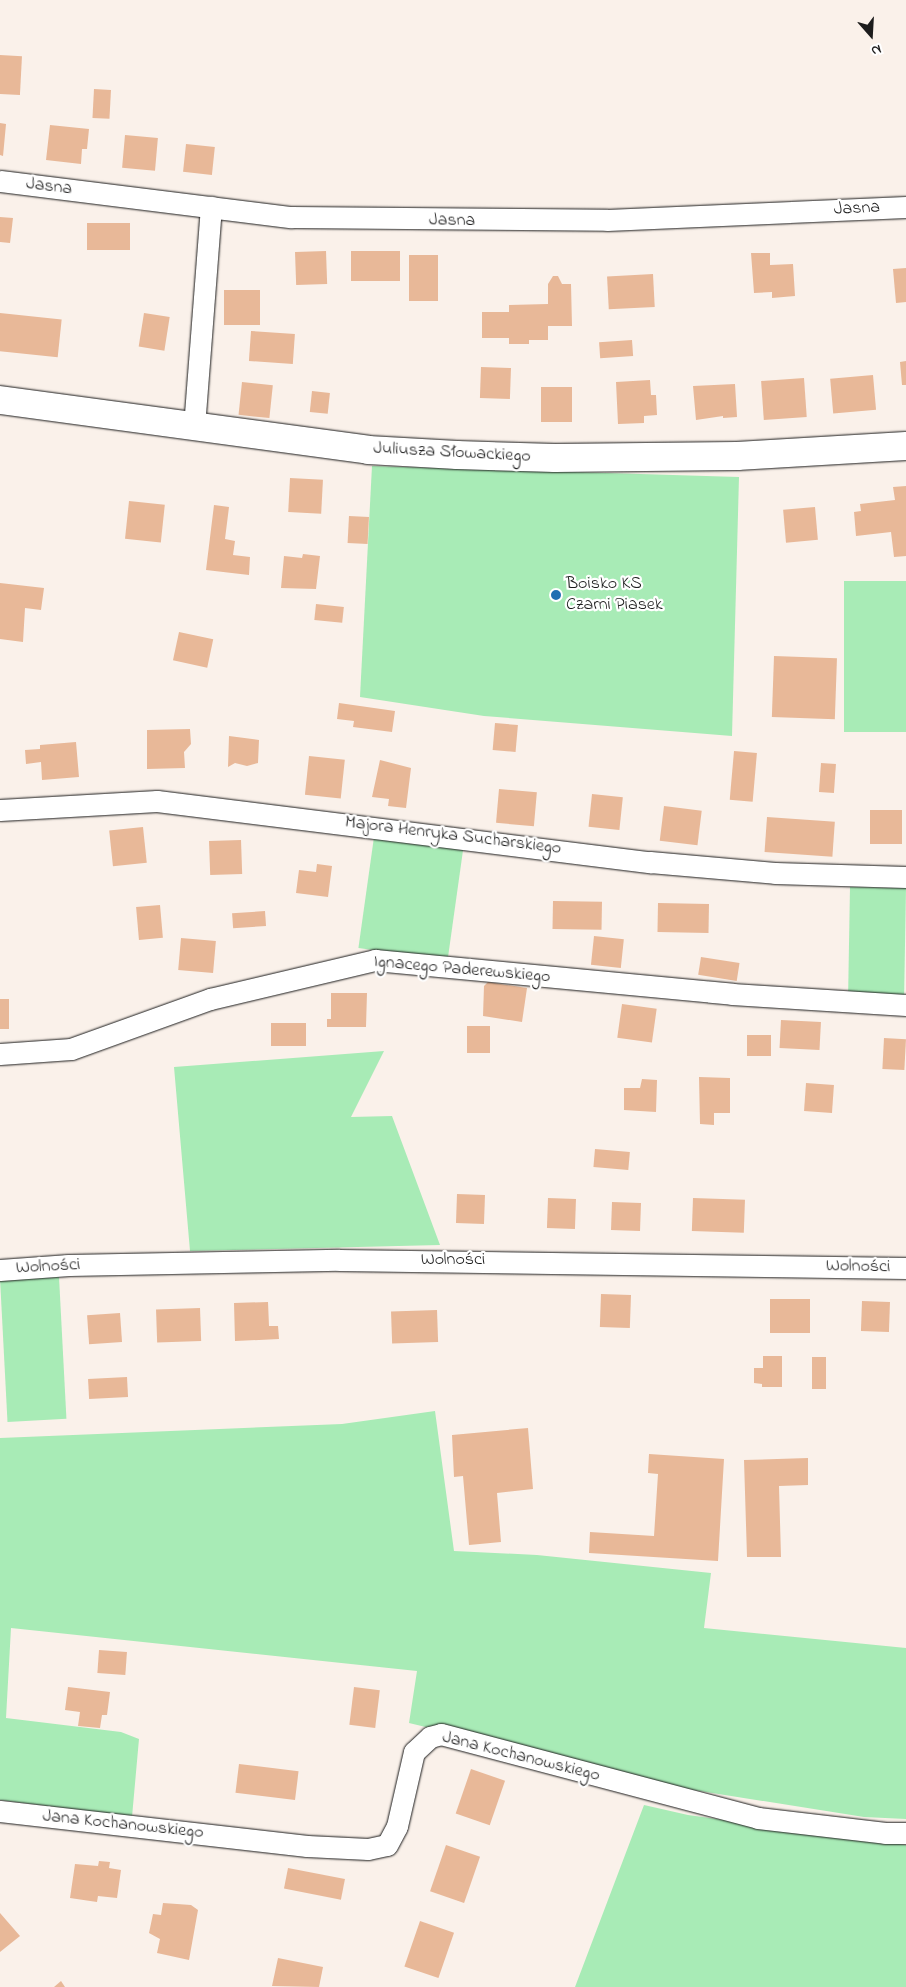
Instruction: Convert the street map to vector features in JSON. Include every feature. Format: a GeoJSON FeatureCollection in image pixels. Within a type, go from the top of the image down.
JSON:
{"type":"FeatureCollection","features":[{"type":"Feature","properties":{"kind":"street","name":"Jasna"},"geometry":{"type":"LineString","coordinates":[[0,181],[291,217],[462,221],[607,220],[906,207]]}},
{"type":"Feature","properties":{"kind":"street"},"geometry":{"type":"LineString","coordinates":[[194,427],[211,207]]}},
{"type":"Feature","properties":{"kind":"street","name":"Juliusza Słowackiego"},"geometry":{"type":"LineString","coordinates":[[0,400],[368,450],[555,458],[737,456],[906,446]]}},
{"type":"Feature","properties":{"kind":"street","name":"Majora Henryka Sucharskiego"},"geometry":{"type":"LineString","coordinates":[[0,810],[157,801],[650,862],[775,874],[906,877]]}},
{"type":"Feature","properties":{"kind":"street","name":"Ignacego Paderewskiego"},"geometry":{"type":"LineString","coordinates":[[0,1054],[71,1049],[210,999],[375,960],[732,994],[906,1006]]}},
{"type":"Feature","properties":{"kind":"street","name":"Wolności"},"geometry":{"type":"LineString","coordinates":[[0,1270],[69,1266],[339,1260],[606,1261],[906,1268]]}},
{"type":"Feature","properties":{"kind":"street","name":"Jana Kochanowskiego"},"geometry":{"type":"LineString","coordinates":[[0,1811],[307,1846],[368,1849],[387,1845],[397,1826],[414,1752],[430,1737],[441,1734],[758,1818],[886,1833],[906,1833]]}},
{"type":"Feature","properties":{"kind":"green space","name":"Boisko KS Czarni Piasek"},"geometry":{"type":"Polygon","coordinates":[[[372,466],[739,477],[732,736],[484,716],[360,697],[372,466]]]}},
{"type":"Feature","properties":{"kind":"green space"},"geometry":{"type":"Polygon","coordinates":[[[844,581],[906,581],[906,732],[844,732],[844,581]]]}},
{"type":"Feature","properties":{"kind":"green space"},"geometry":{"type":"Polygon","coordinates":[[[374,837],[463,850],[448,960],[358,948],[374,837]]]}},
{"type":"Feature","properties":{"kind":"green space"},"geometry":{"type":"Polygon","coordinates":[[[850,887],[906,888],[904,996],[848,995],[850,887]]]}},
{"type":"Feature","properties":{"kind":"green space"},"geometry":{"type":"Polygon","coordinates":[[[384,1051],[351,1117],[392,1116],[440,1245],[190,1251],[174,1067],[384,1051]]]}},
{"type":"Feature","properties":{"kind":"green space"},"geometry":{"type":"Polygon","coordinates":[[[59,1277],[66,1419],[8,1422],[0,1280],[59,1277]]]}},
{"type":"Feature","properties":{"kind":"green space"},"geometry":{"type":"Polygon","coordinates":[[[435,1411],[454,1551],[537,1555],[711,1573],[704,1628],[906,1648],[906,1819],[864,1817],[681,1788],[409,1723],[417,1671],[11,1628],[6,1718],[121,1732],[139,1739],[132,1817],[0,1800],[0,1438],[342,1424],[435,1411]]]}},
{"type":"Feature","properties":{"kind":"green space"},"geometry":{"type":"Polygon","coordinates":[[[644,1805],[688,1815],[906,1845],[906,1987],[575,1987],[644,1805]]]}},
{"type":"Feature","properties":{"kind":"building"},"geometry":{"type":"Polygon","coordinates":[[[0,55],[22,56],[20,95],[0,94],[0,55]]]}},
{"type":"Feature","properties":{"kind":"building"},"geometry":{"type":"Polygon","coordinates":[[[94,89],[111,90],[109,119],[92,118],[94,89]]]}},
{"type":"Feature","properties":{"kind":"building"},"geometry":{"type":"Polygon","coordinates":[[[0,123],[6,124],[3,156],[0,155],[0,123]]]}},
{"type":"Feature","properties":{"kind":"building"},"geometry":{"type":"Polygon","coordinates":[[[50,125],[89,129],[87,149],[82,149],[81,164],[46,160],[50,125]]]}},
{"type":"Feature","properties":{"kind":"building"},"geometry":{"type":"Polygon","coordinates":[[[125,135],[158,138],[155,171],[122,168],[125,135]]]}},
{"type":"Feature","properties":{"kind":"building"},"geometry":{"type":"Polygon","coordinates":[[[186,144],[215,147],[212,175],[183,172],[186,144]]]}},
{"type":"Feature","properties":{"kind":"building"},"geometry":{"type":"Polygon","coordinates":[[[0,217],[13,218],[10,243],[0,242],[0,217]]]}},
{"type":"Feature","properties":{"kind":"building"},"geometry":{"type":"Polygon","coordinates":[[[87,223],[130,223],[130,250],[87,250],[87,223]]]}},
{"type":"Feature","properties":{"kind":"building"},"geometry":{"type":"Polygon","coordinates":[[[326,251],[327,284],[296,285],[295,252],[326,251]]]}},
{"type":"Feature","properties":{"kind":"building"},"geometry":{"type":"Polygon","coordinates":[[[351,251],[400,251],[400,281],[351,281],[351,251]]]}},
{"type":"Feature","properties":{"kind":"building"},"geometry":{"type":"Polygon","coordinates":[[[751,253],[770,253],[770,265],[793,264],[795,296],[772,298],[772,292],[754,293],[751,253]]]}},
{"type":"Feature","properties":{"kind":"building"},"geometry":{"type":"Polygon","coordinates":[[[409,255],[438,255],[438,301],[409,301],[409,255]]]}},
{"type":"Feature","properties":{"kind":"building"},"geometry":{"type":"Polygon","coordinates":[[[906,268],[906,302],[896,303],[893,269],[906,268]]]}},
{"type":"Feature","properties":{"kind":"building"},"geometry":{"type":"Polygon","coordinates":[[[653,274],[655,307],[609,309],[607,276],[653,274]]]}},
{"type":"Feature","properties":{"kind":"building"},"geometry":{"type":"Polygon","coordinates":[[[553,276],[558,276],[562,284],[571,284],[572,326],[548,326],[548,340],[529,340],[529,344],[509,344],[509,338],[482,338],[482,312],[509,312],[509,305],[548,304],[548,284],[553,276]]]}},
{"type":"Feature","properties":{"kind":"building"},"geometry":{"type":"Polygon","coordinates":[[[224,290],[260,290],[260,325],[224,325],[224,290]]]}},
{"type":"Feature","properties":{"kind":"building"},"geometry":{"type":"Polygon","coordinates":[[[0,313],[62,319],[58,357],[0,351],[0,313]]]}},
{"type":"Feature","properties":{"kind":"building"},"geometry":{"type":"Polygon","coordinates":[[[144,313],[170,317],[164,351],[139,347],[144,313]]]}},
{"type":"Feature","properties":{"kind":"building"},"geometry":{"type":"Polygon","coordinates":[[[251,331],[295,334],[293,364],[249,361],[251,331]]]}},
{"type":"Feature","properties":{"kind":"building"},"geometry":{"type":"Polygon","coordinates":[[[632,340],[633,356],[600,358],[599,342],[632,340]]]}},
{"type":"Feature","properties":{"kind":"building"},"geometry":{"type":"Polygon","coordinates":[[[906,361],[906,385],[902,385],[900,362],[906,361]]]}},
{"type":"Feature","properties":{"kind":"building"},"geometry":{"type":"Polygon","coordinates":[[[481,367],[511,368],[510,399],[480,398],[481,367]]]}},
{"type":"Feature","properties":{"kind":"building"},"geometry":{"type":"Polygon","coordinates":[[[873,375],[876,410],[833,414],[830,379],[873,375]]]}},
{"type":"Feature","properties":{"kind":"building"},"geometry":{"type":"Polygon","coordinates":[[[804,378],[807,417],[764,420],[761,381],[804,378]]]}},
{"type":"Feature","properties":{"kind":"building"},"geometry":{"type":"Polygon","coordinates":[[[650,380],[651,395],[656,395],[657,415],[644,416],[644,423],[618,424],[616,382],[650,380]]]}},
{"type":"Feature","properties":{"kind":"building"},"geometry":{"type":"Polygon","coordinates":[[[242,382],[273,385],[269,418],[239,415],[242,382]]]}},
{"type":"Feature","properties":{"kind":"building"},"geometry":{"type":"Polygon","coordinates":[[[735,384],[737,417],[723,418],[723,416],[696,420],[693,386],[735,384]]]}},
{"type":"Feature","properties":{"kind":"building"},"geometry":{"type":"Polygon","coordinates":[[[541,387],[572,387],[572,422],[541,422],[541,387]]]}},
{"type":"Feature","properties":{"kind":"building"},"geometry":{"type":"Polygon","coordinates":[[[312,391],[330,393],[328,414],[310,412],[312,391]]]}},
{"type":"Feature","properties":{"kind":"building"},"geometry":{"type":"Polygon","coordinates":[[[290,478],[323,480],[321,514],[288,512],[290,478]]]}},
{"type":"Feature","properties":{"kind":"building"},"geometry":{"type":"Polygon","coordinates":[[[906,486],[906,556],[894,557],[891,532],[856,536],[854,512],[861,511],[860,504],[895,500],[893,487],[906,486]]]}},
{"type":"Feature","properties":{"kind":"building"},"geometry":{"type":"Polygon","coordinates":[[[129,501],[165,505],[161,543],[125,539],[129,501]]]}},
{"type":"Feature","properties":{"kind":"building"},"geometry":{"type":"Polygon","coordinates":[[[214,505],[229,507],[225,539],[235,541],[233,555],[250,557],[249,575],[206,570],[214,505]]]}},
{"type":"Feature","properties":{"kind":"building"},"geometry":{"type":"Polygon","coordinates":[[[815,507],[818,540],[786,543],[783,510],[815,507]]]}},
{"type":"Feature","properties":{"kind":"building"},"geometry":{"type":"Polygon","coordinates":[[[349,516],[369,517],[368,544],[348,543],[349,516]]]}},
{"type":"Feature","properties":{"kind":"building"},"geometry":{"type":"Polygon","coordinates":[[[303,554],[320,556],[316,589],[281,588],[284,556],[302,558],[303,554]]]}},
{"type":"Feature","properties":{"kind":"building"},"geometry":{"type":"Polygon","coordinates":[[[0,583],[44,588],[41,610],[25,608],[23,642],[0,639],[0,583]]]}},
{"type":"Feature","properties":{"kind":"building"},"geometry":{"type":"Polygon","coordinates":[[[316,604],[344,607],[342,623],[314,620],[316,604]]]}},
{"type":"Feature","properties":{"kind":"building"},"geometry":{"type":"Polygon","coordinates":[[[179,632],[213,639],[207,668],[173,660],[179,632]]]}},
{"type":"Feature","properties":{"kind":"building"},"geometry":{"type":"Polygon","coordinates":[[[774,656],[837,658],[835,719],[772,717],[774,656]]]}},
{"type":"Feature","properties":{"kind":"building"},"geometry":{"type":"Polygon","coordinates":[[[339,703],[395,711],[392,732],[353,727],[354,721],[337,719],[339,703]]]}},
{"type":"Feature","properties":{"kind":"building"},"geometry":{"type":"Polygon","coordinates":[[[495,723],[518,725],[516,752],[493,750],[495,723]]]}},
{"type":"Feature","properties":{"kind":"building"},"geometry":{"type":"Polygon","coordinates":[[[190,729],[191,744],[184,752],[185,768],[147,769],[147,730],[190,729]]]}},
{"type":"Feature","properties":{"kind":"building"},"geometry":{"type":"Polygon","coordinates":[[[229,736],[259,740],[258,763],[247,766],[235,763],[228,767],[229,736]]]}},
{"type":"Feature","properties":{"kind":"building"},"geometry":{"type":"Polygon","coordinates":[[[76,742],[79,777],[42,780],[41,762],[26,764],[25,750],[40,749],[40,745],[76,742]]]}},
{"type":"Feature","properties":{"kind":"building"},"geometry":{"type":"Polygon","coordinates":[[[734,751],[757,753],[753,802],[730,800],[734,751]]]}},
{"type":"Feature","properties":{"kind":"building"},"geometry":{"type":"Polygon","coordinates":[[[309,756],[345,760],[341,799],[305,795],[309,756]]]}},
{"type":"Feature","properties":{"kind":"building"},"geometry":{"type":"Polygon","coordinates":[[[380,760],[411,768],[406,808],[388,806],[389,799],[372,797],[380,760]]]}},
{"type":"Feature","properties":{"kind":"building"},"geometry":{"type":"Polygon","coordinates":[[[821,763],[836,764],[834,793],[819,792],[821,763]]]}},
{"type":"Feature","properties":{"kind":"building"},"geometry":{"type":"Polygon","coordinates":[[[499,789],[537,792],[534,826],[496,823],[499,789]]]}},
{"type":"Feature","properties":{"kind":"building"},"geometry":{"type":"Polygon","coordinates":[[[592,794],[623,797],[619,830],[589,827],[592,794]]]}},
{"type":"Feature","properties":{"kind":"building"},"geometry":{"type":"Polygon","coordinates":[[[664,806],[702,811],[697,845],[660,841],[664,806]]]}},
{"type":"Feature","properties":{"kind":"building"},"geometry":{"type":"Polygon","coordinates":[[[870,810],[902,810],[902,844],[870,844],[870,810]]]}},
{"type":"Feature","properties":{"kind":"building"},"geometry":{"type":"Polygon","coordinates":[[[767,817],[835,822],[832,857],[765,852],[767,817]]]}},
{"type":"Feature","properties":{"kind":"building"},"geometry":{"type":"Polygon","coordinates":[[[143,827],[147,863],[113,866],[109,831],[143,827]]]}},
{"type":"Feature","properties":{"kind":"building"},"geometry":{"type":"Polygon","coordinates":[[[241,840],[242,874],[210,875],[209,841],[241,840]]]}},
{"type":"Feature","properties":{"kind":"building"},"geometry":{"type":"Polygon","coordinates":[[[317,864],[332,866],[328,897],[296,893],[299,870],[316,872],[317,864]]]}},
{"type":"Feature","properties":{"kind":"building"},"geometry":{"type":"Polygon","coordinates":[[[553,901],[602,902],[602,930],[553,929],[553,901]]]}},
{"type":"Feature","properties":{"kind":"building"},"geometry":{"type":"Polygon","coordinates":[[[658,903],[709,904],[708,933],[657,932],[658,903]]]}},
{"type":"Feature","properties":{"kind":"building"},"geometry":{"type":"Polygon","coordinates":[[[160,905],[163,938],[139,940],[136,907],[160,905]]]}},
{"type":"Feature","properties":{"kind":"building"},"geometry":{"type":"Polygon","coordinates":[[[265,911],[266,926],[233,928],[232,913],[265,911]]]}},
{"type":"Feature","properties":{"kind":"building"},"geometry":{"type":"Polygon","coordinates":[[[594,936],[624,939],[621,968],[591,965],[594,936]]]}},
{"type":"Feature","properties":{"kind":"building"},"geometry":{"type":"Polygon","coordinates":[[[181,938],[216,941],[213,973],[178,970],[181,938]]]}},
{"type":"Feature","properties":{"kind":"building"},"geometry":{"type":"Polygon","coordinates":[[[701,957],[740,963],[737,981],[698,975],[701,957]]]}},
{"type":"Feature","properties":{"kind":"building"},"geometry":{"type":"Polygon","coordinates":[[[488,982],[527,988],[522,1022],[483,1016],[484,986],[488,982]]]}},
{"type":"Feature","properties":{"kind":"building"},"geometry":{"type":"Polygon","coordinates":[[[331,993],[367,993],[366,1027],[327,1027],[327,1019],[331,1019],[331,993]]]}},
{"type":"Feature","properties":{"kind":"building"},"geometry":{"type":"Polygon","coordinates":[[[0,999],[9,999],[9,1029],[0,1029],[0,999]]]}},
{"type":"Feature","properties":{"kind":"building"},"geometry":{"type":"Polygon","coordinates":[[[622,1004],[657,1009],[652,1043],[617,1038],[622,1004]]]}},
{"type":"Feature","properties":{"kind":"building"},"geometry":{"type":"Polygon","coordinates":[[[781,1020],[821,1022],[819,1050],[780,1048],[781,1020]]]}},
{"type":"Feature","properties":{"kind":"building"},"geometry":{"type":"Polygon","coordinates":[[[271,1023],[306,1023],[306,1046],[271,1046],[271,1023]]]}},
{"type":"Feature","properties":{"kind":"building"},"geometry":{"type":"Polygon","coordinates":[[[467,1026],[490,1026],[490,1053],[467,1053],[467,1026]]]}},
{"type":"Feature","properties":{"kind":"building"},"geometry":{"type":"Polygon","coordinates":[[[747,1035],[771,1035],[771,1056],[747,1056],[747,1035]]]}},
{"type":"Feature","properties":{"kind":"building"},"geometry":{"type":"Polygon","coordinates":[[[884,1038],[906,1039],[904,1070],[882,1069],[884,1038]]]}},
{"type":"Feature","properties":{"kind":"building"},"geometry":{"type":"Polygon","coordinates":[[[699,1077],[730,1078],[730,1113],[714,1113],[714,1125],[700,1124],[699,1077]]]}},
{"type":"Feature","properties":{"kind":"building"},"geometry":{"type":"Polygon","coordinates":[[[642,1079],[657,1080],[656,1112],[624,1110],[624,1088],[640,1088],[642,1079]]]}},
{"type":"Feature","properties":{"kind":"building"},"geometry":{"type":"Polygon","coordinates":[[[806,1083],[834,1085],[832,1113],[804,1111],[806,1083]]]}},
{"type":"Feature","properties":{"kind":"building"},"geometry":{"type":"Polygon","coordinates":[[[595,1149],[630,1152],[628,1170],[593,1167],[595,1149]]]}},
{"type":"Feature","properties":{"kind":"building"},"geometry":{"type":"Polygon","coordinates":[[[457,1194],[485,1195],[484,1224],[456,1223],[457,1194]]]}},
{"type":"Feature","properties":{"kind":"building"},"geometry":{"type":"Polygon","coordinates":[[[548,1198],[576,1199],[575,1229],[547,1228],[548,1198]]]}},
{"type":"Feature","properties":{"kind":"building"},"geometry":{"type":"Polygon","coordinates":[[[693,1198],[745,1200],[744,1233],[692,1231],[693,1198]]]}},
{"type":"Feature","properties":{"kind":"building"},"geometry":{"type":"Polygon","coordinates":[[[612,1202],[641,1203],[640,1231],[611,1230],[612,1202]]]}},
{"type":"Feature","properties":{"kind":"building"},"geometry":{"type":"Polygon","coordinates":[[[601,1294],[631,1295],[630,1328],[600,1327],[601,1294]]]}},
{"type":"Feature","properties":{"kind":"building"},"geometry":{"type":"Polygon","coordinates":[[[770,1299],[810,1299],[810,1333],[770,1333],[770,1299]]]}},
{"type":"Feature","properties":{"kind":"building"},"geometry":{"type":"Polygon","coordinates":[[[862,1301],[890,1302],[889,1332],[861,1331],[862,1301]]]}},
{"type":"Feature","properties":{"kind":"building"},"geometry":{"type":"Polygon","coordinates":[[[268,1302],[269,1326],[278,1326],[279,1339],[235,1341],[234,1303],[268,1302]]]}},
{"type":"Feature","properties":{"kind":"building"},"geometry":{"type":"Polygon","coordinates":[[[200,1308],[201,1341],[157,1343],[156,1310],[200,1308]]]}},
{"type":"Feature","properties":{"kind":"building"},"geometry":{"type":"Polygon","coordinates":[[[437,1310],[438,1342],[392,1344],[391,1312],[437,1310]]]}},
{"type":"Feature","properties":{"kind":"building"},"geometry":{"type":"Polygon","coordinates":[[[120,1313],[122,1342],[89,1344],[87,1315],[120,1313]]]}},
{"type":"Feature","properties":{"kind":"building"},"geometry":{"type":"Polygon","coordinates":[[[763,1356],[782,1356],[782,1387],[762,1387],[762,1384],[754,1383],[754,1368],[763,1368],[763,1356]]]}},
{"type":"Feature","properties":{"kind":"building"},"geometry":{"type":"Polygon","coordinates":[[[812,1357],[826,1357],[826,1389],[812,1389],[812,1357]]]}},
{"type":"Feature","properties":{"kind":"building"},"geometry":{"type":"Polygon","coordinates":[[[127,1377],[128,1397],[89,1399],[88,1379],[127,1377]]]}},
{"type":"Feature","properties":{"kind":"building"},"geometry":{"type":"Polygon","coordinates":[[[528,1428],[533,1489],[497,1493],[501,1542],[469,1545],[463,1476],[454,1477],[452,1435],[528,1428]]]}},
{"type":"Feature","properties":{"kind":"building"},"geometry":{"type":"Polygon","coordinates":[[[649,1454],[724,1459],[718,1561],[589,1553],[590,1532],[654,1536],[658,1474],[648,1473],[649,1454]]]}},
{"type":"Feature","properties":{"kind":"building"},"geometry":{"type":"Polygon","coordinates":[[[808,1458],[808,1485],[779,1486],[781,1557],[747,1557],[744,1460],[808,1458]]]}},
{"type":"Feature","properties":{"kind":"building"},"geometry":{"type":"Polygon","coordinates":[[[99,1650],[127,1652],[125,1675],[97,1673],[99,1650]]]}},
{"type":"Feature","properties":{"kind":"building"},"geometry":{"type":"Polygon","coordinates":[[[68,1687],[110,1692],[107,1715],[102,1715],[100,1728],[78,1726],[80,1712],[65,1710],[68,1687]]]}},
{"type":"Feature","properties":{"kind":"building"},"geometry":{"type":"Polygon","coordinates":[[[354,1687],[380,1690],[375,1728],[349,1725],[354,1687]]]}},
{"type":"Feature","properties":{"kind":"building"},"geometry":{"type":"Polygon","coordinates":[[[239,1764],[299,1771],[295,1800],[235,1793],[239,1764]]]}},
{"type":"Feature","properties":{"kind":"building"},"geometry":{"type":"Polygon","coordinates":[[[471,1769],[505,1781],[490,1825],[456,1813],[471,1769]]]}},
{"type":"Feature","properties":{"kind":"building"},"geometry":{"type":"Polygon","coordinates":[[[446,1845],[480,1857],[464,1903],[430,1891],[446,1845]]]}},
{"type":"Feature","properties":{"kind":"building"},"geometry":{"type":"Polygon","coordinates":[[[99,1861],[110,1862],[109,1868],[121,1870],[117,1898],[98,1896],[97,1902],[70,1898],[75,1864],[98,1866],[99,1861]]]}},
{"type":"Feature","properties":{"kind":"building"},"geometry":{"type":"Polygon","coordinates":[[[288,1868],[345,1879],[341,1900],[284,1889],[288,1868]]]}},
{"type":"Feature","properties":{"kind":"building"},"geometry":{"type":"Polygon","coordinates":[[[163,1903],[191,1905],[198,1910],[189,1960],[157,1953],[160,1939],[149,1933],[153,1914],[161,1915],[163,1903]]]}},
{"type":"Feature","properties":{"kind":"building"},"geometry":{"type":"Polygon","coordinates":[[[0,1913],[20,1936],[0,1952],[0,1913]]]}},
{"type":"Feature","properties":{"kind":"building"},"geometry":{"type":"Polygon","coordinates":[[[420,1921],[454,1933],[438,1978],[404,1966],[420,1921]]]}},
{"type":"Feature","properties":{"kind":"building"},"geometry":{"type":"Polygon","coordinates":[[[278,1958],[323,1967],[319,1987],[272,1986],[278,1958]]]}},
{"type":"Feature","properties":{"kind":"building"},"geometry":{"type":"Polygon","coordinates":[[[61,1981],[65,1987],[54,1987],[61,1981]]]}},
{"type":"Feature","properties":{"kind":"place","name":"Boisko KS Czarni Piasek"},"geometry":{"type":"Point","coordinates":[556,595]}}]}
